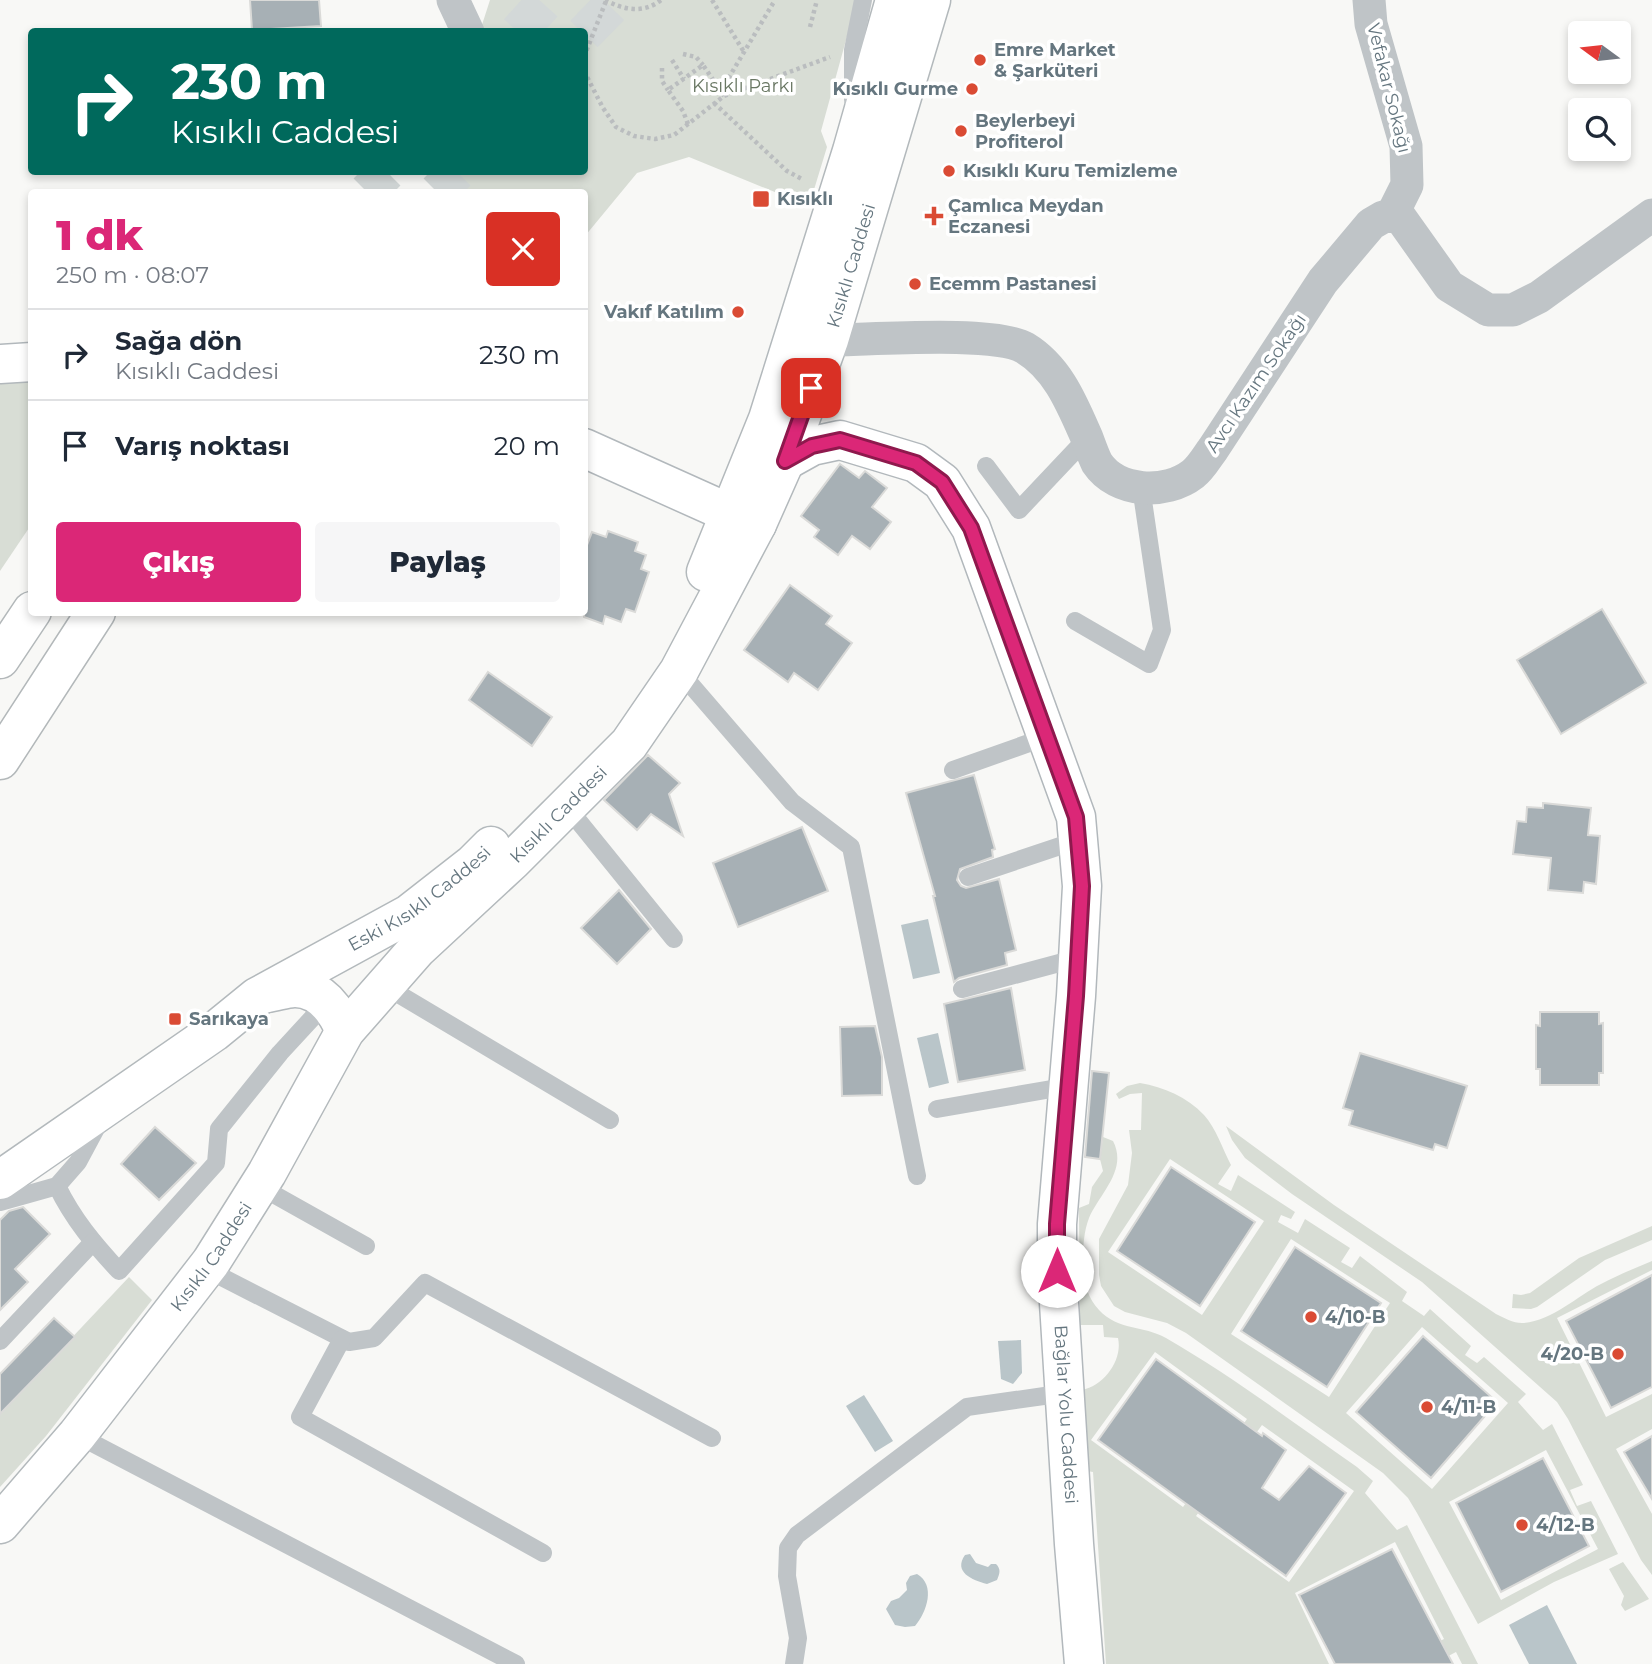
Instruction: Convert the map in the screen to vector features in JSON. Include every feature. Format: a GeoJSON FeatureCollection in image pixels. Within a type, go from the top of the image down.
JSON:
{"type":"FeatureCollection","features":[{"type":"Feature","properties":{"kind":"main road","name":"Kısıklı Caddesi"},"geometry":{"type":"LineString","coordinates":[[0,1524],[77,1435],[206,1269],[258,1186],[336,1016],[385,986],[417,949],[567,807],[629,744],[679,671],[744,519],[768,419],[852,151],[895,0]]}},
{"type":"Feature","properties":{"kind":"main road","name":"Kısıklı Caddesi"},"geometry":{"type":"LineString","coordinates":[[744,519],[785,461],[829,340],[931,0]]}},
{"type":"Feature","properties":{"kind":"main road"},"geometry":{"type":"LineString","coordinates":[[0,364],[28,362]]}},
{"type":"Feature","properties":{"kind":"main road","name":"Bağlar Yolu Caddesi"},"geometry":{"type":"LineString","coordinates":[[785,461],[812,446],[840,440],[916,463],[942,482],[971,528],[1076,817],[1082,886],[1057,1224],[1057,1271],[1084,1664]]}},
{"type":"Feature","properties":{"kind":"main road"},"geometry":{"type":"LineString","coordinates":[[588,450],[744,519]]}},
{"type":"Feature","properties":{"kind":"main road","name":"Eski Kısıklı Caddesi"},"geometry":{"type":"LineString","coordinates":[[0,1180],[214,1032],[261,994],[409,914],[473,864],[596,745],[666,645],[710,565],[744,519]]}},
{"type":"Feature","properties":{"kind":"main road"},"geometry":{"type":"LineString","coordinates":[[0,659],[29,616]]}},
{"type":"Feature","properties":{"kind":"main road"},"geometry":{"type":"LineString","coordinates":[[0,760],[93,616]]}},
{"type":"Feature","properties":{"kind":"main road"},"geometry":{"type":"LineString","coordinates":[[261,994],[297,988],[319,995],[336,1016]]}},
{"type":"Feature","properties":{"kind":"street"},"geometry":{"type":"LineString","coordinates":[[453,0],[466,28]]}},
{"type":"Feature","properties":{"kind":"street","name":"Vefakar Sokağı"},"geometry":{"type":"LineString","coordinates":[[1369,0],[1371,24],[1406,146],[1407,184],[1392,215]]}},
{"type":"Feature","properties":{"kind":"street"},"geometry":{"type":"LineString","coordinates":[[1392,215],[1400,217],[1449,286],[1488,310],[1513,310],[1539,297],[1652,215]]}},
{"type":"Feature","properties":{"kind":"street","name":"Avcı Kazım Sokağı"},"geometry":{"type":"LineString","coordinates":[[1141,487],[1165,486],[1192,474],[1213,449],[1323,281],[1371,224],[1392,215]]}},
{"type":"Feature","properties":{"kind":"street"},"geometry":{"type":"LineString","coordinates":[[829,340],[982,338],[1023,346],[1053,370],[1098,464],[1122,484],[1141,487]]}},
{"type":"Feature","properties":{"kind":"lane"},"geometry":{"type":"LineString","coordinates":[[852,151],[853,50],[863,0]]}},
{"type":"Feature","properties":{"kind":"lane"},"geometry":{"type":"LineString","coordinates":[[986,467],[1019,510],[1087,438]]}},
{"type":"Feature","properties":{"kind":"lane"},"geometry":{"type":"LineString","coordinates":[[1075,621],[1149,664],[1163,630],[1141,487]]}},
{"type":"Feature","properties":{"kind":"lane"},"geometry":{"type":"LineString","coordinates":[[679,671],[792,802],[851,846],[917,1176]]}},
{"type":"Feature","properties":{"kind":"lane"},"geometry":{"type":"LineString","coordinates":[[953,770],[1046,737]]}},
{"type":"Feature","properties":{"kind":"lane"},"geometry":{"type":"LineString","coordinates":[[567,807],[674,939]]}},
{"type":"Feature","properties":{"kind":"lane"},"geometry":{"type":"LineString","coordinates":[[968,877],[1078,840]]}},
{"type":"Feature","properties":{"kind":"lane"},"geometry":{"type":"LineString","coordinates":[[962,989],[1078,958]]}},
{"type":"Feature","properties":{"kind":"lane"},"geometry":{"type":"LineString","coordinates":[[385,986],[611,1120]]}},
{"type":"Feature","properties":{"kind":"lane"},"geometry":{"type":"LineString","coordinates":[[57,1186],[68,1210],[119,1271],[216,1163],[219,1129],[280,1053],[336,1016]]}},
{"type":"Feature","properties":{"kind":"lane"},"geometry":{"type":"LineString","coordinates":[[937,1110],[1069,1086]]}},
{"type":"Feature","properties":{"kind":"lane"},"geometry":{"type":"LineString","coordinates":[[0,1202],[57,1186],[78,1162],[108,1105]]}},
{"type":"Feature","properties":{"kind":"lane"},"geometry":{"type":"LineString","coordinates":[[258,1186],[366,1246]]}},
{"type":"Feature","properties":{"kind":"lane"},"geometry":{"type":"LineString","coordinates":[[0,1341],[93,1242]]}},
{"type":"Feature","properties":{"kind":"lane"},"geometry":{"type":"LineString","coordinates":[[206,1269],[349,1342],[374,1338],[425,1283],[712,1438]]}},
{"type":"Feature","properties":{"kind":"lane"},"geometry":{"type":"LineString","coordinates":[[342,1339],[300,1417],[542,1553]]}},
{"type":"Feature","properties":{"kind":"lane"},"geometry":{"type":"LineString","coordinates":[[794,1664],[798,1638],[786,1576],[788,1548],[797,1535],[967,1408],[1065,1393]]}},
{"type":"Feature","properties":{"kind":"lane"},"geometry":{"type":"LineString","coordinates":[[77,1435],[516,1664]]}},
{"type":"Feature","properties":{"kind":"path"},"geometry":{"type":"LineString","coordinates":[[588,46],[605,0],[637,10],[651,8],[661,0]]}},
{"type":"Feature","properties":{"kind":"path"},"geometry":{"type":"LineString","coordinates":[[712,0],[744,52]]}},
{"type":"Feature","properties":{"kind":"path"},"geometry":{"type":"LineString","coordinates":[[718,86],[728,79],[775,0]]}},
{"type":"Feature","properties":{"kind":"path"},"geometry":{"type":"LineString","coordinates":[[810,27],[817,0]]}},
{"type":"Feature","properties":{"kind":"path"},"geometry":{"type":"LineString","coordinates":[[683,54],[696,57],[724,96]]}},
{"type":"Feature","properties":{"kind":"path"},"geometry":{"type":"LineString","coordinates":[[588,79],[616,127],[634,136],[655,139],[674,135],[724,96],[830,57]]}},
{"type":"Feature","properties":{"kind":"path"},"geometry":{"type":"LineString","coordinates":[[672,60],[684,79]]}},
{"type":"Feature","properties":{"kind":"path"},"geometry":{"type":"LineString","coordinates":[[668,90],[702,65]]}},
{"type":"Feature","properties":{"kind":"path"},"geometry":{"type":"LineString","coordinates":[[662,68],[663,81],[683,111],[688,124]]}},
{"type":"Feature","properties":{"kind":"path"},"geometry":{"type":"LineString","coordinates":[[714,103],[787,171],[802,179]]}},
{"type":"Feature","properties":{"kind":"green space","name":"Kısıklı Parkı"},"geometry":{"type":"Polygon","coordinates":[[[490,0],[857,0],[821,131],[827,147],[809,206],[689,157],[637,173],[588,232],[588,189],[434,189],[438,175],[588,175],[588,28],[481,28],[490,0]]]}},
{"type":"Feature","properties":{"kind":"green space"},"geometry":{"type":"Polygon","coordinates":[[[28,381],[28,529],[0,571],[0,383],[28,381]]]}},
{"type":"Feature","properties":{"kind":"green space"},"geometry":{"type":"Polygon","coordinates":[[[1140,1083],[1149,1085],[1166,1090],[1190,1103],[1208,1120],[1231,1165],[1218,1184],[1231,1191],[1238,1175],[1295,1212],[1291,1219],[1281,1215],[1278,1222],[1298,1233],[1305,1219],[1350,1248],[1341,1262],[1352,1268],[1360,1256],[1407,1292],[1402,1301],[1424,1316],[1430,1309],[1471,1346],[1465,1355],[1477,1363],[1484,1357],[1526,1394],[1518,1402],[1543,1430],[1552,1424],[1583,1485],[1570,1490],[1577,1506],[1591,1501],[1618,1554],[1554,1582],[1478,1624],[1408,1498],[1383,1473],[1186,1333],[1167,1323],[1125,1312],[1114,1306],[1101,1286],[1099,1239],[1128,1185],[1132,1153],[1129,1130],[1141,1130],[1142,1093],[1119,1099],[1116,1094],[1127,1086],[1140,1083]],[[1170,1159],[1108,1252],[1202,1315],[1264,1221],[1170,1159]],[[1291,1239],[1231,1334],[1329,1397],[1390,1303],[1291,1239]],[[1422,1327],[1346,1413],[1432,1489],[1508,1403],[1422,1327]],[[1546,1450],[1449,1502],[1501,1600],[1598,1549],[1546,1450]]]}},
{"type":"Feature","properties":{"kind":"green space"},"geometry":{"type":"Polygon","coordinates":[[[1226,1126],[1334,1205],[1496,1314],[1512,1321],[1533,1322],[1543,1318],[1601,1284],[1652,1261],[1652,1270],[1557,1318],[1606,1417],[1652,1394],[1652,1429],[1616,1449],[1652,1514],[1652,1575],[1641,1560],[1557,1402],[1422,1282],[1292,1194],[1245,1158],[1226,1126]]]}},
{"type":"Feature","properties":{"kind":"green space"},"geometry":{"type":"Polygon","coordinates":[[[1103,1137],[1113,1141],[1117,1152],[1115,1172],[1089,1218],[1085,1233],[1084,1274],[1088,1293],[1095,1305],[1107,1317],[1123,1325],[1166,1338],[1215,1368],[1373,1481],[1365,1493],[1397,1530],[1407,1525],[1478,1664],[1462,1664],[1456,1652],[1433,1664],[1394,1664],[1444,1639],[1395,1542],[1295,1593],[1329,1664],[1106,1664],[1093,1472],[1086,1471],[1082,1390],[1098,1383],[1110,1371],[1118,1355],[1119,1346],[1118,1338],[1104,1337],[1103,1325],[1080,1325],[1079,1208],[1089,1204],[1092,1187],[1103,1171],[1100,1159],[1103,1137]],[[1155,1352],[1091,1440],[1183,1507],[1247,1419],[1155,1352]],[[1262,1425],[1196,1516],[1289,1582],[1354,1491],[1262,1425]]]}},
{"type":"Feature","properties":{"kind":"green space"},"geometry":{"type":"Polygon","coordinates":[[[1652,1226],[1652,1240],[1605,1260],[1537,1307],[1512,1308],[1513,1294],[1530,1293],[1579,1258],[1652,1226]]]}},
{"type":"Feature","properties":{"kind":"green space"},"geometry":{"type":"Polygon","coordinates":[[[129,1277],[152,1300],[46,1436],[0,1487],[0,1414],[129,1277]]]}},
{"type":"Feature","properties":{"kind":"green space"},"geometry":{"type":"Polygon","coordinates":[[[1623,1562],[1649,1599],[1625,1611],[1621,1605],[1624,1596],[1609,1569],[1623,1562]]]}},
{"type":"Feature","properties":{"kind":"shaded area"},"geometry":{"type":"Polygon","coordinates":[[[928,919],[940,973],[913,979],[901,925],[928,919]]]}},
{"type":"Feature","properties":{"kind":"shaded area"},"geometry":{"type":"Polygon","coordinates":[[[938,1033],[949,1083],[929,1088],[917,1038],[938,1033]]]}},
{"type":"Feature","properties":{"kind":"shaded area"},"geometry":{"type":"Polygon","coordinates":[[[1021,1340],[1022,1373],[1013,1384],[1001,1379],[998,1341],[1021,1340]]]}},
{"type":"Feature","properties":{"kind":"shaded area"},"geometry":{"type":"Polygon","coordinates":[[[864,1395],[893,1441],[875,1452],[846,1406],[864,1395]]]}},
{"type":"Feature","properties":{"kind":"shaded area"},"geometry":{"type":"Polygon","coordinates":[[[970,1554],[976,1563],[988,1567],[996,1564],[1000,1571],[997,1580],[987,1584],[966,1574],[961,1566],[962,1561],[965,1555],[970,1554]]]}},
{"type":"Feature","properties":{"kind":"shaded area"},"geometry":{"type":"Polygon","coordinates":[[[917,1574],[923,1579],[928,1592],[923,1614],[915,1626],[895,1625],[886,1609],[891,1601],[907,1590],[906,1583],[910,1576],[917,1574]]]}},
{"type":"Feature","properties":{"kind":"shaded area"},"geometry":{"type":"Polygon","coordinates":[[[1547,1605],[1577,1664],[1529,1664],[1509,1625],[1547,1605]]]}},
{"type":"Feature","properties":{"kind":"building"},"geometry":{"type":"Polygon","coordinates":[[[250,0],[319,0],[321,26],[252,28],[250,0]]]}},
{"type":"Feature","properties":{"kind":"building"},"geometry":{"type":"Polygon","coordinates":[[[840,464],[859,478],[865,471],[887,488],[872,507],[891,522],[870,549],[852,536],[838,555],[814,537],[819,530],[801,516],[840,464]]]}},
{"type":"Feature","properties":{"kind":"building"},"geometry":{"type":"Polygon","coordinates":[[[608,531],[638,542],[635,551],[646,555],[641,569],[649,572],[635,612],[626,609],[621,622],[605,616],[603,624],[584,616],[588,616],[588,542],[592,532],[606,537],[608,531]]]}},
{"type":"Feature","properties":{"kind":"building"},"geometry":{"type":"Polygon","coordinates":[[[790,585],[832,616],[826,624],[852,643],[818,690],[794,673],[788,682],[744,650],[790,585]]]}},
{"type":"Feature","properties":{"kind":"building"},"geometry":{"type":"Polygon","coordinates":[[[1602,609],[1646,683],[1561,734],[1517,660],[1602,609]]]}},
{"type":"Feature","properties":{"kind":"building"},"geometry":{"type":"Polygon","coordinates":[[[488,672],[552,717],[532,746],[469,700],[488,672]]]}},
{"type":"Feature","properties":{"kind":"building"},"geometry":{"type":"Polygon","coordinates":[[[648,755],[680,783],[669,794],[683,836],[651,814],[637,830],[604,800],[648,755]]]}},
{"type":"Feature","properties":{"kind":"building"},"geometry":{"type":"Polygon","coordinates":[[[974,775],[995,849],[992,850],[993,857],[960,869],[957,880],[966,888],[999,879],[1016,950],[1005,953],[1007,965],[959,978],[954,982],[935,896],[906,793],[974,775]]]}},
{"type":"Feature","properties":{"kind":"building"},"geometry":{"type":"Polygon","coordinates":[[[1543,803],[1591,808],[1588,835],[1600,836],[1596,884],[1584,882],[1583,893],[1548,890],[1551,858],[1513,854],[1517,821],[1526,822],[1527,807],[1543,808],[1543,803]]]}},
{"type":"Feature","properties":{"kind":"building"},"geometry":{"type":"Polygon","coordinates":[[[802,827],[828,891],[738,927],[713,863],[802,827]]]}},
{"type":"Feature","properties":{"kind":"building"},"geometry":{"type":"Polygon","coordinates":[[[619,890],[651,929],[617,964],[581,928],[619,890]]]}},
{"type":"Feature","properties":{"kind":"building"},"geometry":{"type":"Polygon","coordinates":[[[1011,988],[1025,1070],[958,1082],[944,1004],[1011,988]]]}},
{"type":"Feature","properties":{"kind":"building"},"geometry":{"type":"Polygon","coordinates":[[[1540,1012],[1599,1012],[1599,1024],[1603,1023],[1603,1073],[1599,1073],[1599,1085],[1540,1085],[1540,1069],[1536,1069],[1536,1025],[1540,1026],[1540,1012]]]}},
{"type":"Feature","properties":{"kind":"building"},"geometry":{"type":"Polygon","coordinates":[[[875,1026],[882,1057],[882,1095],[842,1096],[840,1027],[875,1026]]]}},
{"type":"Feature","properties":{"kind":"building"},"geometry":{"type":"Polygon","coordinates":[[[1360,1053],[1467,1086],[1447,1148],[1435,1144],[1433,1150],[1349,1125],[1353,1111],[1343,1108],[1360,1053]]]}},
{"type":"Feature","properties":{"kind":"building"},"geometry":{"type":"Polygon","coordinates":[[[1092,1071],[1109,1073],[1100,1159],[1085,1157],[1092,1071]]]}},
{"type":"Feature","properties":{"kind":"building"},"geometry":{"type":"Polygon","coordinates":[[[155,1127],[196,1163],[159,1200],[121,1164],[155,1127]]]}},
{"type":"Feature","properties":{"kind":"building"},"geometry":{"type":"Polygon","coordinates":[[[1171,1167],[1255,1222],[1200,1306],[1117,1251],[1171,1167]]]}},
{"type":"Feature","properties":{"kind":"building"},"geometry":{"type":"Polygon","coordinates":[[[23,1207],[50,1234],[15,1269],[28,1282],[0,1310],[0,1220],[9,1211],[23,1207]]]}},
{"type":"Feature","properties":{"kind":"building","name":"4/10-B"},"geometry":{"type":"Polygon","coordinates":[[[1295,1247],[1381,1303],[1327,1387],[1241,1331],[1295,1247]]]}},
{"type":"Feature","properties":{"kind":"building","name":"4/20-B"},"geometry":{"type":"Polygon","coordinates":[[[1652,1275],[1652,1387],[1611,1408],[1566,1321],[1652,1275]]]}},
{"type":"Feature","properties":{"kind":"building"},"geometry":{"type":"Polygon","coordinates":[[[54,1318],[75,1337],[0,1414],[0,1374],[54,1318]]]}},
{"type":"Feature","properties":{"kind":"building","name":"4/11-B"},"geometry":{"type":"Polygon","coordinates":[[[1423,1336],[1497,1402],[1431,1478],[1356,1412],[1423,1336]]]}},
{"type":"Feature","properties":{"kind":"building"},"geometry":{"type":"Polygon","coordinates":[[[1156,1359],[1262,1436],[1263,1433],[1286,1450],[1262,1488],[1279,1500],[1309,1466],[1346,1493],[1286,1576],[1098,1440],[1156,1359]]]}},
{"type":"Feature","properties":{"kind":"building"},"geometry":{"type":"Polygon","coordinates":[[[1652,1436],[1652,1499],[1624,1452],[1652,1436]]]}},
{"type":"Feature","properties":{"kind":"building","name":"4/12-B"},"geometry":{"type":"Polygon","coordinates":[[[1543,1458],[1589,1546],[1501,1592],[1456,1503],[1543,1458]]]}},
{"type":"Feature","properties":{"kind":"building"},"geometry":{"type":"Polygon","coordinates":[[[1392,1549],[1453,1664],[1335,1664],[1299,1595],[1392,1549]]]}},
{"type":"Feature","properties":{"kind":"tunnel"},"geometry":{"type":"LineString","coordinates":[[522,28],[547,0]]}},
{"type":"Feature","properties":{"kind":"tunnel"},"geometry":{"type":"LineString","coordinates":[[588,30],[617,0]]}},
{"type":"Feature","properties":{"kind":"tunnel"},"geometry":{"type":"LineString","coordinates":[[370,189],[384,175]]}},
{"type":"Feature","properties":{"kind":"tunnel"},"geometry":{"type":"LineString","coordinates":[[440,189],[454,175]]}},
{"type":"Feature","properties":{"kind":"place","name":"Emre Market & Şarküteri"},"geometry":{"type":"Point","coordinates":[980,60]}},
{"type":"Feature","properties":{"kind":"place","name":"Kısıklı Gurme"},"geometry":{"type":"Point","coordinates":[972,89]}},
{"type":"Feature","properties":{"kind":"place","name":"Beylerbeyi Profiterol"},"geometry":{"type":"Point","coordinates":[961,131]}},
{"type":"Feature","properties":{"kind":"place","name":"Kısıklı Kuru Temizleme"},"geometry":{"type":"Point","coordinates":[949,171]}},
{"type":"Feature","properties":{"kind":"place","name":"Kısıklı"},"geometry":{"type":"Point","coordinates":[761,199]}},
{"type":"Feature","properties":{"kind":"place","name":"Çamlıca Meydan Eczanesi"},"geometry":{"type":"Point","coordinates":[934,216]}},
{"type":"Feature","properties":{"kind":"place","name":"Ecemm Pastanesi"},"geometry":{"type":"Point","coordinates":[915,284]}},
{"type":"Feature","properties":{"kind":"place","name":"Vakıf Katılım"},"geometry":{"type":"Point","coordinates":[738,312]}},
{"type":"Feature","properties":{"kind":"place","name":"Sarıkaya"},"geometry":{"type":"Point","coordinates":[175,1019]}},
{"type":"Feature","properties":{"kind":"place","name":"4/10-B"},"geometry":{"type":"Point","coordinates":[1311,1317]}},
{"type":"Feature","properties":{"kind":"place","name":"4/20-B"},"geometry":{"type":"Point","coordinates":[1618,1354]}},
{"type":"Feature","properties":{"kind":"place","name":"4/11-B"},"geometry":{"type":"Point","coordinates":[1427,1407]}},
{"type":"Feature","properties":{"kind":"place","name":"4/12-B"},"geometry":{"type":"Point","coordinates":[1522,1525]}},
{"type":"Feature","properties":{"kind":"route"},"geometry":{"type":"LineString","coordinates":[[811,388],[785,461],[812,446],[840,440],[916,463],[942,482],[971,528],[1076,817],[1082,886],[1076,996],[1057,1224],[1057,1271]]}}]}
